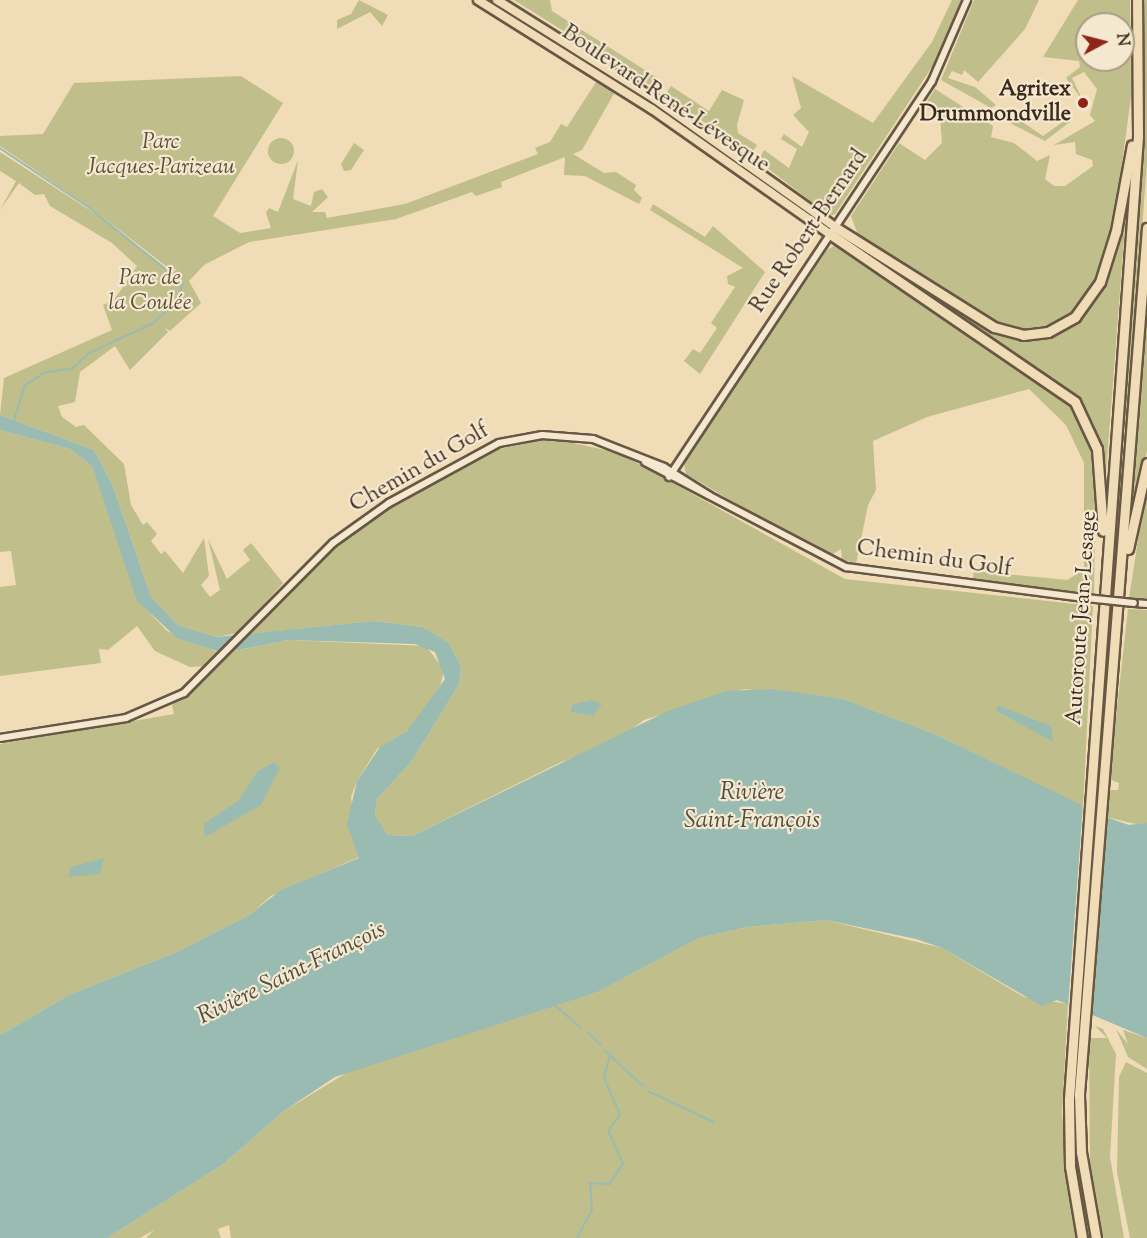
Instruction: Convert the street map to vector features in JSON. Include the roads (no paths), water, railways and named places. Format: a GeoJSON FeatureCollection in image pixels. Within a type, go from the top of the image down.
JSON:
{"type":"FeatureCollection","features":[{"type":"Feature","properties":{"kind":"highway","name":"Autoroute Jean-Lesage"},"geometry":{"type":"LineString","coordinates":[[1082,1238],[1070,1152],[1104,584],[1140,101],[1137,0]]}},
{"type":"Feature","properties":{"kind":"highway"},"geometry":{"type":"LineString","coordinates":[[833,230],[994,327],[1023,335],[1053,330],[1086,306],[1108,262],[1140,101]]}},
{"type":"Feature","properties":{"kind":"highway","name":"Autoroute Jean-Lesage"},"geometry":{"type":"LineString","coordinates":[[1096,1238],[1079,1132],[1079,1022],[1120,580],[1147,228]]}},
{"type":"Feature","properties":{"kind":"highway"},"geometry":{"type":"LineString","coordinates":[[833,230],[1030,366],[1078,405],[1098,458],[1104,584]]}},
{"type":"Feature","properties":{"kind":"highway"},"geometry":{"type":"LineString","coordinates":[[1120,580],[1147,463]]}},
{"type":"Feature","properties":{"kind":"main road","name":"Boulevard René-Lévesque"},"geometry":{"type":"LineString","coordinates":[[478,0],[652,109],[833,230]]}},
{"type":"Feature","properties":{"kind":"main road","name":"Boulevard René-Lévesque"},"geometry":{"type":"LineString","coordinates":[[497,0],[655,99],[833,230]]}},
{"type":"Feature","properties":{"kind":"street","name":"Rue Robert-Bernard"},"geometry":{"type":"LineString","coordinates":[[671,474],[940,67],[967,0]]}},
{"type":"Feature","properties":{"kind":"street","name":"Chemin du Golf"},"geometry":{"type":"LineString","coordinates":[[0,738],[140,714],[183,693],[215,666],[315,558],[360,523],[494,445],[565,435],[600,441],[637,457],[811,553],[857,570],[1147,604]]}},
{"type":"Feature","properties":{"kind":"water","name":"Rivière Saint-François"},"geometry":{"type":"Polygon","coordinates":[[[0,415],[94,450],[113,486],[151,597],[178,625],[216,637],[373,621],[423,627],[448,642],[461,666],[459,684],[412,761],[377,799],[375,815],[388,835],[412,836],[668,711],[726,691],[771,689],[844,699],[939,736],[1106,817],[1129,825],[1147,823],[1147,1038],[1057,1000],[1042,1006],[942,948],[916,939],[826,920],[748,927],[699,938],[598,992],[335,1077],[284,1111],[222,1165],[107,1238],[0,1238],[0,1035],[71,994],[177,952],[249,915],[281,890],[359,858],[347,824],[357,781],[380,747],[407,731],[445,679],[435,652],[415,644],[289,640],[223,653],[177,638],[137,601],[92,466],[70,449],[0,430],[0,415]]]}},
{"type":"Feature","properties":{"kind":"water"},"geometry":{"type":"Polygon","coordinates":[[[591,700],[602,704],[593,716],[571,712],[572,705],[591,700]]]}},
{"type":"Feature","properties":{"kind":"water"},"geometry":{"type":"Polygon","coordinates":[[[997,705],[1051,726],[1053,742],[997,711],[997,705]]]}},
{"type":"Feature","properties":{"kind":"water"},"geometry":{"type":"Polygon","coordinates":[[[274,762],[280,768],[261,805],[205,837],[204,824],[239,800],[257,772],[274,762]]]}},
{"type":"Feature","properties":{"kind":"water"},"geometry":{"type":"Polygon","coordinates":[[[104,858],[100,874],[68,877],[71,867],[104,858]]]}},
{"type":"Feature","properties":{"kind":"waterway"},"geometry":{"type":"LineString","coordinates":[[0,148],[90,208],[183,283],[178,302],[153,324],[90,353],[73,369],[45,373],[25,386],[14,422]]}},
{"type":"Feature","properties":{"kind":"waterway"},"geometry":{"type":"LineString","coordinates":[[556,1006],[580,1027]]}},
{"type":"Feature","properties":{"kind":"waterway"},"geometry":{"type":"LineString","coordinates":[[588,1032],[601,1045]]}},
{"type":"Feature","properties":{"kind":"waterway"},"geometry":{"type":"LineString","coordinates":[[605,1050],[643,1086]]}},
{"type":"Feature","properties":{"kind":"waterway"},"geometry":{"type":"LineString","coordinates":[[577,1238],[592,1210],[590,1183],[610,1184],[623,1164],[608,1131],[620,1115],[604,1078],[610,1055]]}},
{"type":"Feature","properties":{"kind":"waterway"},"geometry":{"type":"LineString","coordinates":[[648,1091],[714,1122]]}},
{"type":"Feature","properties":{"kind":"place","name":"Agritex Drummondville"},"geometry":{"type":"Point","coordinates":[1083,103]}},
{"type":"Feature","properties":{"kind":"park label","name":"Parc Jacques-Parizeau"},"geometry":{"type":"Point","coordinates":[161,156]}},
{"type":"Feature","properties":{"kind":"park label","name":"Parc de la Coulée"},"geometry":{"type":"Point","coordinates":[150,292]}}]}
